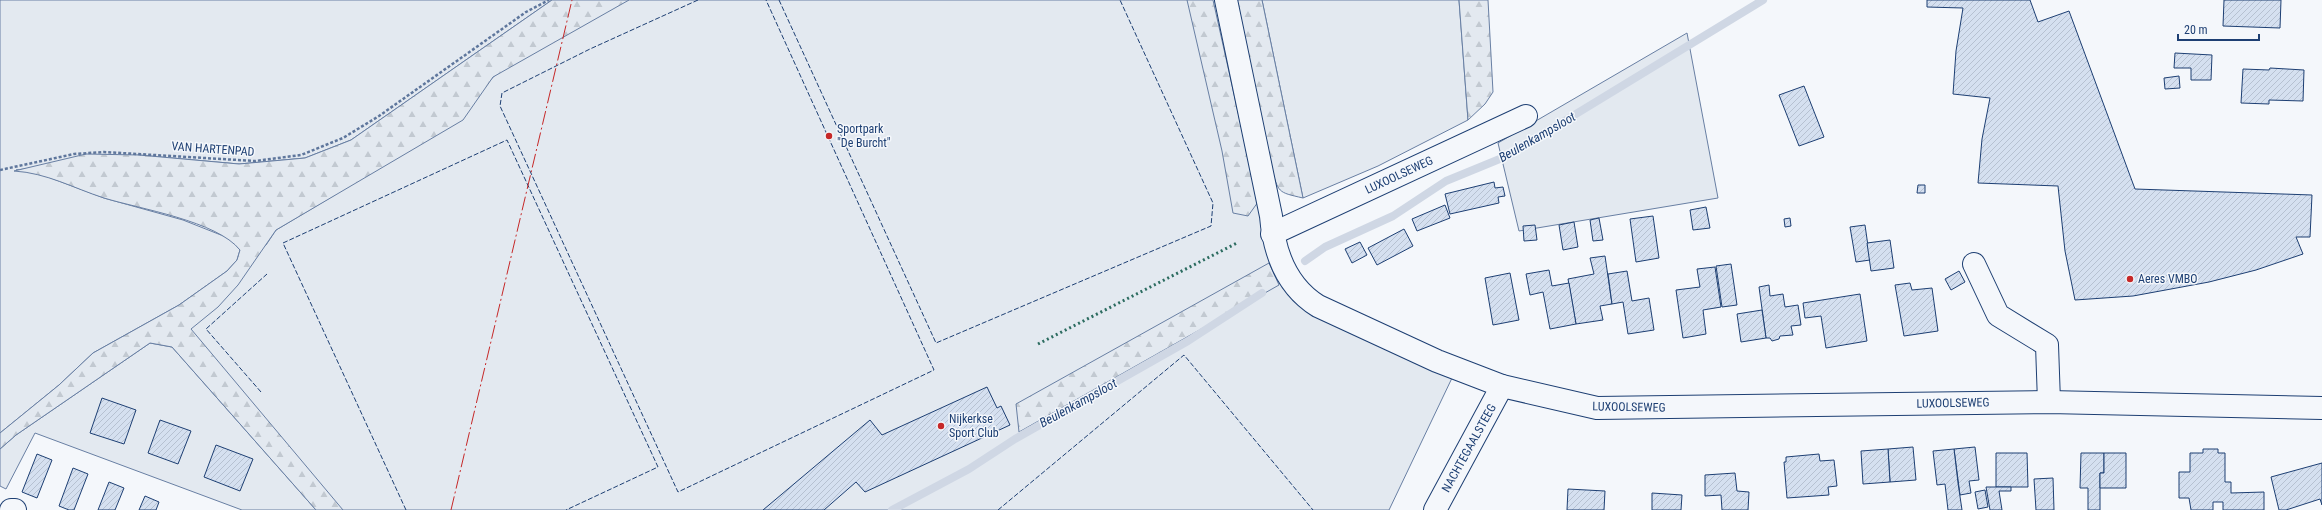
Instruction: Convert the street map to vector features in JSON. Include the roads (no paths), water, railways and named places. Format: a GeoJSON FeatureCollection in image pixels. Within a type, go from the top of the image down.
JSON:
{"type":"FeatureCollection","features":[{"type":"Feature","properties":{"kind":"street","name":"LUXOOLSEWEG"},"geometry":{"type":"LineString","coordinates":[[1226,0],[1271,216],[1272,234],[1280,261],[1291,284],[1304,297],[1345,319],[1437,361],[1502,386],[1597,408],[2048,402],[2322,408]]}},
{"type":"Feature","properties":{"kind":"street","name":"LUXOOLSEWEG"},"geometry":{"type":"LineString","coordinates":[[1272,234],[1526,116]]}},
{"type":"Feature","properties":{"kind":"street"},"geometry":{"type":"LineString","coordinates":[[1974,264],[1998,315],[2046,345],[2048,402]]}},
{"type":"Feature","properties":{"kind":"street","name":"NACHTEGAALSTEEG"},"geometry":{"type":"LineString","coordinates":[[1435,510],[1502,386]]}},
{"type":"Feature","properties":{"kind":"waterway","name":"Beulenkampsloot"},"geometry":{"type":"LineString","coordinates":[[1305,261],[1325,247],[1393,216],[1446,181],[1507,156],[1763,0]]}},
{"type":"Feature","properties":{"kind":"waterway","name":"Beulenkampsloot"},"geometry":{"type":"LineString","coordinates":[[892,510],[969,469],[1015,439],[1188,341],[1262,293]]}},
{"type":"Feature","properties":{"kind":"place","name":"Sportpark \"De Burcht\""},"geometry":{"type":"Point","coordinates":[829,136]}},
{"type":"Feature","properties":{"kind":"place","name":"Aeres VMBO"},"geometry":{"type":"Point","coordinates":[2130,279]}},
{"type":"Feature","properties":{"kind":"place","name":"Nijkerkse Sport Club"},"geometry":{"type":"Point","coordinates":[941,426]}}]}
